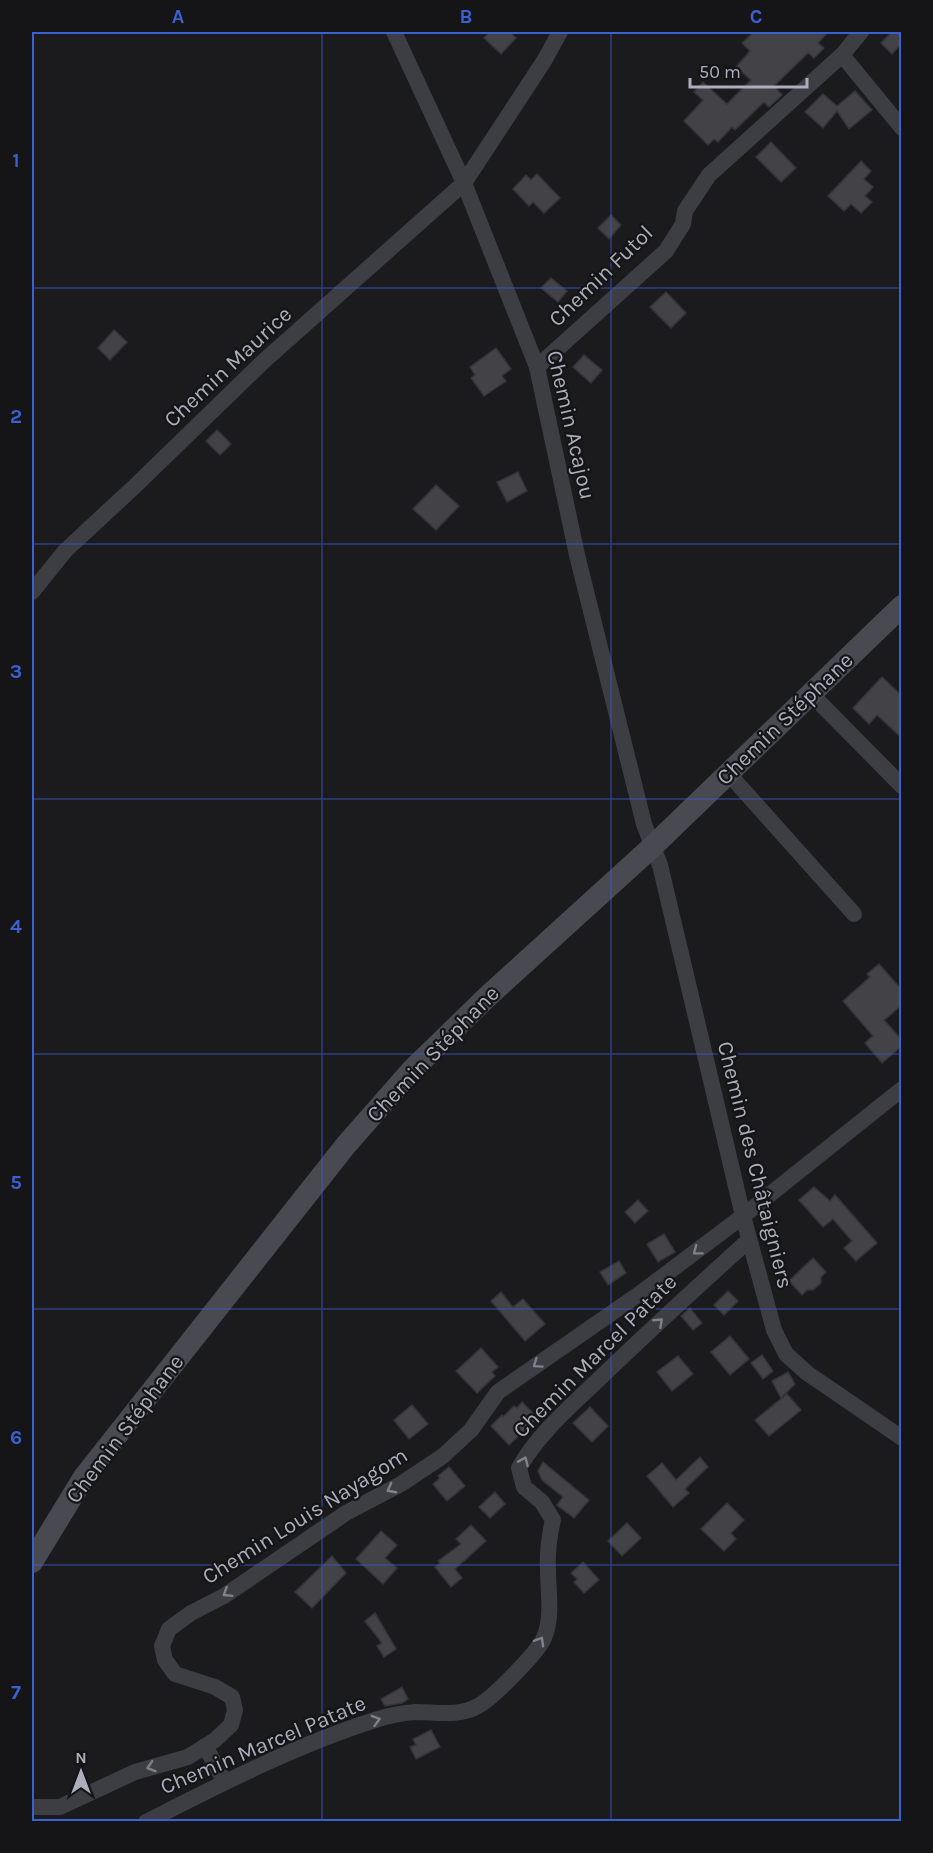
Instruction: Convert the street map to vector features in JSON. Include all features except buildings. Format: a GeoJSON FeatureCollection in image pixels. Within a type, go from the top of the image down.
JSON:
{"type":"FeatureCollection","features":[{"type":"Feature","properties":{"kind":"main road","name":"Chemin Stéphane"},"geometry":{"type":"LineString","coordinates":[[32,1562],[84,1477],[361,1129],[412,1070],[652,847],[902,606]]}},
{"type":"Feature","properties":{"kind":"street","name":"Chemin Acajou"},"geometry":{"type":"LineString","coordinates":[[394,32],[464,183],[537,367],[577,555],[644,824],[652,847]]}},
{"type":"Feature","properties":{"kind":"street","name":"Chemin Maurice"},"geometry":{"type":"LineString","coordinates":[[32,592],[65,551],[266,360],[464,183],[544,61],[560,32]]}},
{"type":"Feature","properties":{"kind":"street","name":"Chemin Futol"},"geometry":{"type":"LineString","coordinates":[[537,367],[666,250],[683,224],[685,211],[709,175],[842,55],[861,32]]}},
{"type":"Feature","properties":{"kind":"street"},"geometry":{"type":"LineString","coordinates":[[842,55],[902,128]]}},
{"type":"Feature","properties":{"kind":"street"},"geometry":{"type":"LineString","coordinates":[[811,694],[902,786]]}},
{"type":"Feature","properties":{"kind":"street"},"geometry":{"type":"LineString","coordinates":[[728,773],[854,914]]}},
{"type":"Feature","properties":{"kind":"street","name":"Chemin des Châtaigniers"},"geometry":{"type":"LineString","coordinates":[[652,847],[660,865],[743,1216],[771,1321],[786,1353],[807,1373],[902,1438]]}},
{"type":"Feature","properties":{"kind":"street"},"geometry":{"type":"LineString","coordinates":[[743,1216],[902,1089]]}},
{"type":"Feature","properties":{"kind":"street","name":"Chemin Louis Nayagom"},"geometry":{"type":"LineString","coordinates":[[32,1806],[60,1806],[135,1772],[188,1757],[215,1740],[231,1725],[235,1710],[232,1697],[215,1687],[175,1674],[165,1660],[162,1646],[169,1629],[190,1613],[224,1596],[346,1513],[401,1484],[442,1456],[471,1430],[498,1392],[642,1292],[743,1216]]}},
{"type":"Feature","properties":{"kind":"street","name":"Chemin Marcel Patate"},"geometry":{"type":"LineString","coordinates":[[146,1821],[225,1782],[333,1735],[378,1719],[414,1712],[446,1714],[478,1706],[505,1683],[531,1656],[544,1638],[550,1609],[548,1541],[553,1520],[542,1502],[524,1487],[519,1468],[530,1449],[566,1412],[653,1327],[749,1240]]}},
{"type":"Feature","properties":{"kind":"street"},"geometry":{"type":"LineString","coordinates":[[205,1746],[225,1782]]}}]}
